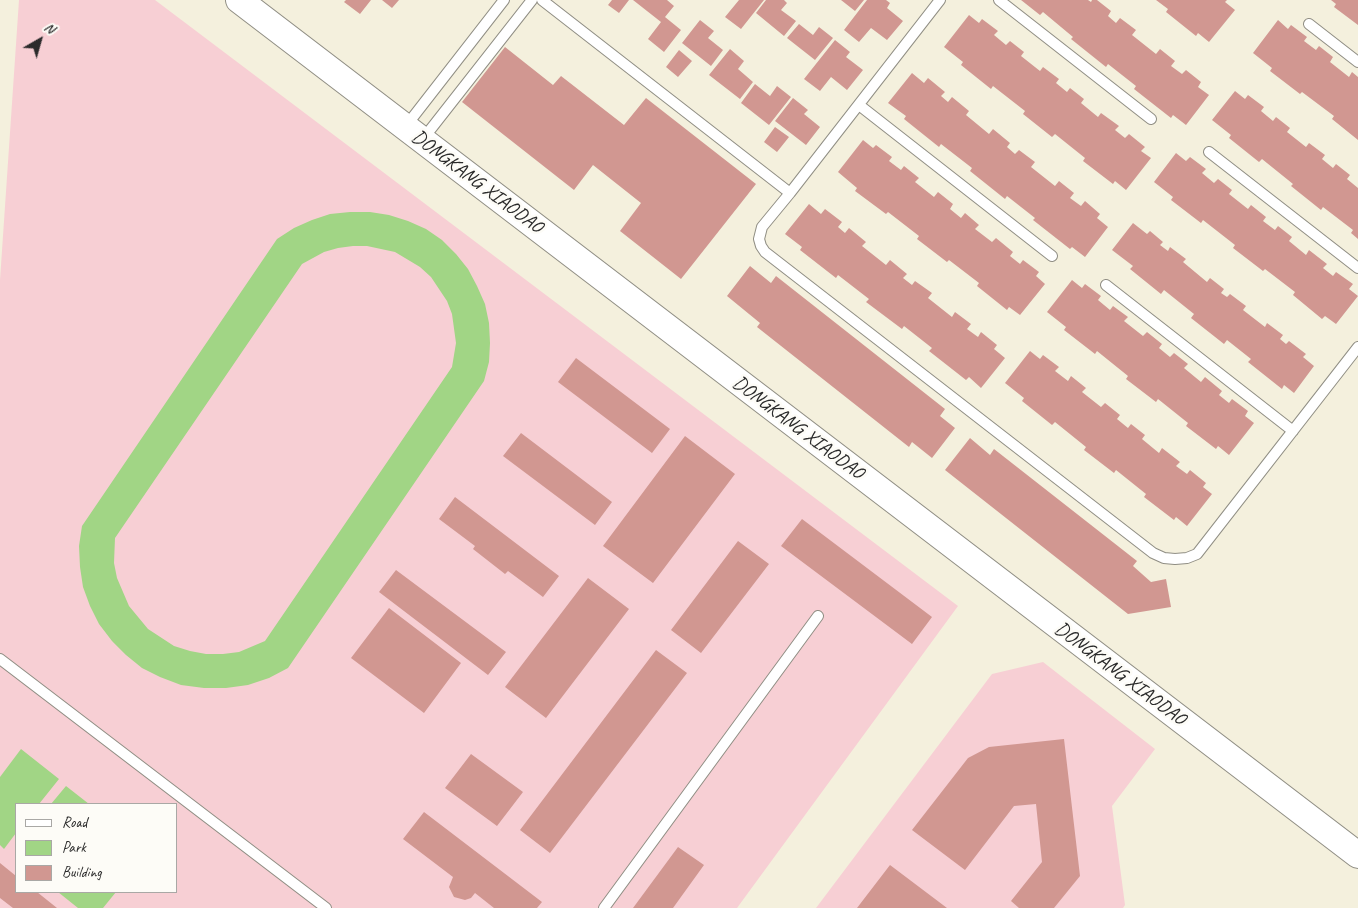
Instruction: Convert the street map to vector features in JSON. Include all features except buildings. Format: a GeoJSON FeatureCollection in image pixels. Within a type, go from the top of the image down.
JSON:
{"type":"FeatureCollection","features":[{"type":"Feature","properties":{"kind":"street","name":"DONGKANG XIAODAO"},"geometry":{"type":"LineString","coordinates":[[239,0],[1358,855]]}},
{"type":"Feature","properties":{"kind":"lane"},"geometry":{"type":"LineString","coordinates":[[414,134],[504,0]]}},
{"type":"Feature","properties":{"kind":"lane"},"geometry":{"type":"LineString","coordinates":[[414,134],[532,0]]}},
{"type":"Feature","properties":{"kind":"lane"},"geometry":{"type":"LineString","coordinates":[[542,0],[790,193]]}},
{"type":"Feature","properties":{"kind":"lane"},"geometry":{"type":"LineString","coordinates":[[940,0],[762,227],[759,238],[761,246],[766,252],[1153,554],[1175,559],[1187,558],[1197,554],[1358,347]]}},
{"type":"Feature","properties":{"kind":"lane"},"geometry":{"type":"LineString","coordinates":[[998,0],[1151,119]]}},
{"type":"Feature","properties":{"kind":"lane"},"geometry":{"type":"LineString","coordinates":[[1309,24],[1358,62]]}},
{"type":"Feature","properties":{"kind":"lane"},"geometry":{"type":"LineString","coordinates":[[859,105],[1052,256]]}},
{"type":"Feature","properties":{"kind":"lane"},"geometry":{"type":"LineString","coordinates":[[1209,152],[1358,268]]}},
{"type":"Feature","properties":{"kind":"lane"},"geometry":{"type":"LineString","coordinates":[[1106,285],[1293,431]]}},
{"type":"Feature","properties":{"kind":"lane"},"geometry":{"type":"LineString","coordinates":[[604,908],[818,616]]}},
{"type":"Feature","properties":{"kind":"lane"},"geometry":{"type":"LineString","coordinates":[[0,659],[326,908]]}},
{"type":"Feature","properties":{"kind":"shaded area"},"geometry":{"type":"Polygon","coordinates":[[[19,0],[155,0],[958,606],[737,908],[0,908],[0,280],[19,0]]]}},
{"type":"Feature","properties":{"kind":"shaded area"},"geometry":{"type":"Polygon","coordinates":[[[1043,662],[1155,749],[1112,806],[1125,905],[1123,908],[816,908],[992,674],[1043,662]]]}},
{"type":"Feature","properties":{"kind":"green space"},"geometry":{"type":"Polygon","coordinates":[[[370,212],[408,221],[426,229],[442,240],[456,254],[468,269],[485,304],[489,323],[490,343],[489,362],[484,381],[288,668],[269,678],[248,685],[204,688],[181,685],[142,668],[112,641],[99,624],[83,587],[79,546],[82,526],[277,239],[294,228],[330,214],[370,212]],[[367,246],[338,248],[324,252],[302,264],[115,538],[114,563],[117,578],[129,606],[148,629],[174,646],[206,654],[223,654],[239,652],[265,641],[452,367],[456,343],[452,314],[447,301],[431,277],[420,267],[395,252],[367,246]]]}},
{"type":"Feature","properties":{"kind":"green space"},"geometry":{"type":"Polygon","coordinates":[[[21,749],[59,779],[40,803],[15,803],[15,834],[4,849],[0,845],[0,777],[21,749]]]}},
{"type":"Feature","properties":{"kind":"green space"},"geometry":{"type":"Polygon","coordinates":[[[66,786],[88,803],[52,803],[66,786]]]}},
{"type":"Feature","properties":{"kind":"green space"},"geometry":{"type":"Polygon","coordinates":[[[59,893],[115,893],[103,908],[78,908],[59,893]]]}}]}
